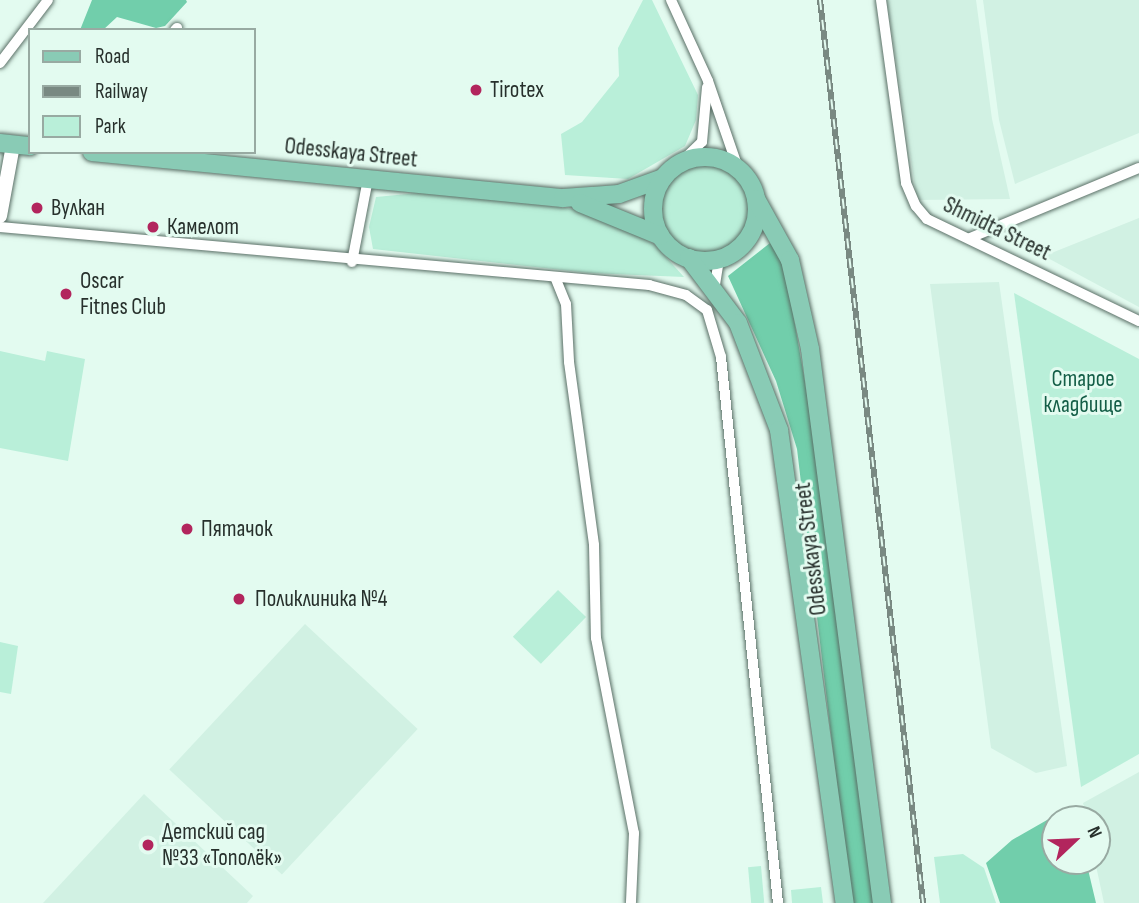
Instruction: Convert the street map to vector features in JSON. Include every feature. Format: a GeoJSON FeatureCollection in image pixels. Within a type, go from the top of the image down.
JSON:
{"type":"FeatureCollection","features":[{"type":"Feature","properties":{"kind":"main road","name":"Odesskaya Street"},"geometry":{"type":"LineString","coordinates":[[112,154],[563,198]]}},
{"type":"Feature","properties":{"kind":"main road"},"geometry":{"type":"LineString","coordinates":[[709,157],[738,168],[756,199],[753,229],[734,253],[719,259],[689,258],[661,236],[616,215],[563,198],[620,194],[663,178],[679,164],[709,157]]}},
{"type":"Feature","properties":{"kind":"main road"},"geometry":{"type":"LineString","coordinates":[[661,236],[653,213],[663,178]]}},
{"type":"Feature","properties":{"kind":"main road","name":"Odesskaya Street"},"geometry":{"type":"LineString","coordinates":[[756,199],[790,260],[814,372],[882,903]]}},
{"type":"Feature","properties":{"kind":"main road","name":"Odesskaya Street"},"geometry":{"type":"LineString","coordinates":[[689,258],[715,287],[748,347],[773,407],[785,454],[845,903]]}},
{"type":"Feature","properties":{"kind":"street"},"geometry":{"type":"LineString","coordinates":[[0,63],[48,0]]}},
{"type":"Feature","properties":{"kind":"street"},"geometry":{"type":"LineString","coordinates":[[671,0],[708,80],[738,168]]}},
{"type":"Feature","properties":{"kind":"street","name":"Shmidta Street"},"geometry":{"type":"LineString","coordinates":[[881,0],[906,183],[927,219],[1139,321]]}},
{"type":"Feature","properties":{"kind":"street"},"geometry":{"type":"LineString","coordinates":[[679,164],[702,142],[708,80]]}},
{"type":"Feature","properties":{"kind":"street"},"geometry":{"type":"LineString","coordinates":[[0,216],[14,145]]}},
{"type":"Feature","properties":{"kind":"street"},"geometry":{"type":"LineString","coordinates":[[970,238],[1139,168]]}},
{"type":"Feature","properties":{"kind":"street"},"geometry":{"type":"LineString","coordinates":[[352,262],[368,179]]}},
{"type":"Feature","properties":{"kind":"street"},"geometry":{"type":"LineString","coordinates":[[0,227],[352,262],[668,288],[707,310]]}},
{"type":"Feature","properties":{"kind":"street"},"geometry":{"type":"LineString","coordinates":[[719,259],[715,287],[707,310],[721,357],[778,903]]}},
{"type":"Feature","properties":{"kind":"street"},"geometry":{"type":"LineString","coordinates":[[555,277],[566,304],[569,362],[594,545],[596,638],[634,833],[631,903]]}},
{"type":"Feature","properties":{"kind":"shaded area"},"geometry":{"type":"Polygon","coordinates":[[[887,0],[976,0],[992,119],[1010,199],[917,200],[887,0]]]}},
{"type":"Feature","properties":{"kind":"shaded area"},"geometry":{"type":"Polygon","coordinates":[[[983,0],[1139,0],[1139,133],[1015,184],[999,120],[983,0]]]}},
{"type":"Feature","properties":{"kind":"shaded area"},"geometry":{"type":"Polygon","coordinates":[[[1139,218],[1139,307],[1044,256],[1139,218]]]}},
{"type":"Feature","properties":{"kind":"shaded area"},"geometry":{"type":"Polygon","coordinates":[[[999,282],[1067,766],[1036,773],[991,748],[930,284],[999,282]]]}},
{"type":"Feature","properties":{"kind":"shaded area"},"geometry":{"type":"Polygon","coordinates":[[[305,624],[418,729],[282,875],[169,770],[305,624]]]}},
{"type":"Feature","properties":{"kind":"shaded area"},"geometry":{"type":"Polygon","coordinates":[[[1139,772],[1139,903],[1104,903],[1098,875],[1111,875],[1111,805],[1083,803],[1139,772]]]}},
{"type":"Feature","properties":{"kind":"shaded area","name":"Детский сад №33 «Тополёк»"},"geometry":{"type":"Polygon","coordinates":[[[144,794],[253,896],[247,903],[43,903],[144,794]]]}},
{"type":"Feature","properties":{"kind":"green space"},"geometry":{"type":"Polygon","coordinates":[[[92,0],[187,2],[165,26],[156,28],[117,17],[105,28],[81,28],[92,0]]]}},
{"type":"Feature","properties":{"kind":"green space"},"geometry":{"type":"Polygon","coordinates":[[[643,0],[652,0],[698,95],[696,120],[685,146],[628,179],[565,175],[561,134],[582,122],[619,76],[618,48],[643,0]]]}},
{"type":"Feature","properties":{"kind":"green space"},"geometry":{"type":"Polygon","coordinates":[[[705,164],[722,168],[737,177],[746,192],[750,209],[746,226],[737,241],[722,250],[705,254],[688,250],[673,241],[664,226],[660,209],[664,192],[673,177],[688,168],[705,164]]]}},
{"type":"Feature","properties":{"kind":"green space"},"geometry":{"type":"Polygon","coordinates":[[[428,192],[574,209],[623,226],[655,245],[684,277],[589,273],[373,249],[369,227],[376,197],[428,192]]]}},
{"type":"Feature","properties":{"kind":"green space"},"geometry":{"type":"Polygon","coordinates":[[[770,243],[784,262],[836,580],[873,903],[851,903],[797,449],[776,381],[728,276],[770,243]]]}},
{"type":"Feature","properties":{"kind":"green space","name":"Старое кладбище"},"geometry":{"type":"Polygon","coordinates":[[[1014,293],[1139,359],[1139,754],[1081,787],[1014,293]]]}},
{"type":"Feature","properties":{"kind":"green space"},"geometry":{"type":"Polygon","coordinates":[[[0,351],[45,361],[47,351],[85,359],[68,461],[0,448],[0,351]]]}},
{"type":"Feature","properties":{"kind":"green space"},"geometry":{"type":"Polygon","coordinates":[[[558,590],[586,617],[541,664],[513,637],[558,590]]]}},
{"type":"Feature","properties":{"kind":"green space"},"geometry":{"type":"Polygon","coordinates":[[[0,642],[18,646],[11,694],[0,692],[0,642]]]}},
{"type":"Feature","properties":{"kind":"green space"},"geometry":{"type":"Polygon","coordinates":[[[1041,823],[1041,875],[1089,875],[1096,903],[1000,903],[986,863],[1012,840],[1041,823]]]}},
{"type":"Feature","properties":{"kind":"green space"},"geometry":{"type":"Polygon","coordinates":[[[963,854],[984,868],[996,903],[940,903],[934,857],[963,854]]]}},
{"type":"Feature","properties":{"kind":"green space"},"geometry":{"type":"Polygon","coordinates":[[[761,866],[764,903],[751,903],[748,867],[761,866]]]}},
{"type":"Feature","properties":{"kind":"green space"},"geometry":{"type":"Polygon","coordinates":[[[821,887],[823,903],[792,903],[791,890],[821,887]]]}},
{"type":"Feature","properties":{"kind":"railway"},"geometry":{"type":"LineString","coordinates":[[820,0],[923,903]]}},
{"type":"Feature","properties":{"kind":"place","name":"Tirotex"},"geometry":{"type":"Point","coordinates":[476,90]}},
{"type":"Feature","properties":{"kind":"place","name":"Вулкан"},"geometry":{"type":"Point","coordinates":[37,208]}},
{"type":"Feature","properties":{"kind":"place","name":"Камелот"},"geometry":{"type":"Point","coordinates":[153,227]}},
{"type":"Feature","properties":{"kind":"place","name":"Oscar Fitnes Club"},"geometry":{"type":"Point","coordinates":[66,294]}},
{"type":"Feature","properties":{"kind":"place","name":"Пятачок"},"geometry":{"type":"Point","coordinates":[187,529]}},
{"type":"Feature","properties":{"kind":"place","name":"Поликлиника №4"},"geometry":{"type":"Point","coordinates":[239,599]}},
{"type":"Feature","properties":{"kind":"place","name":"Детский сад №33 «Тополёк»"},"geometry":{"type":"Point","coordinates":[148,845]}}]}
